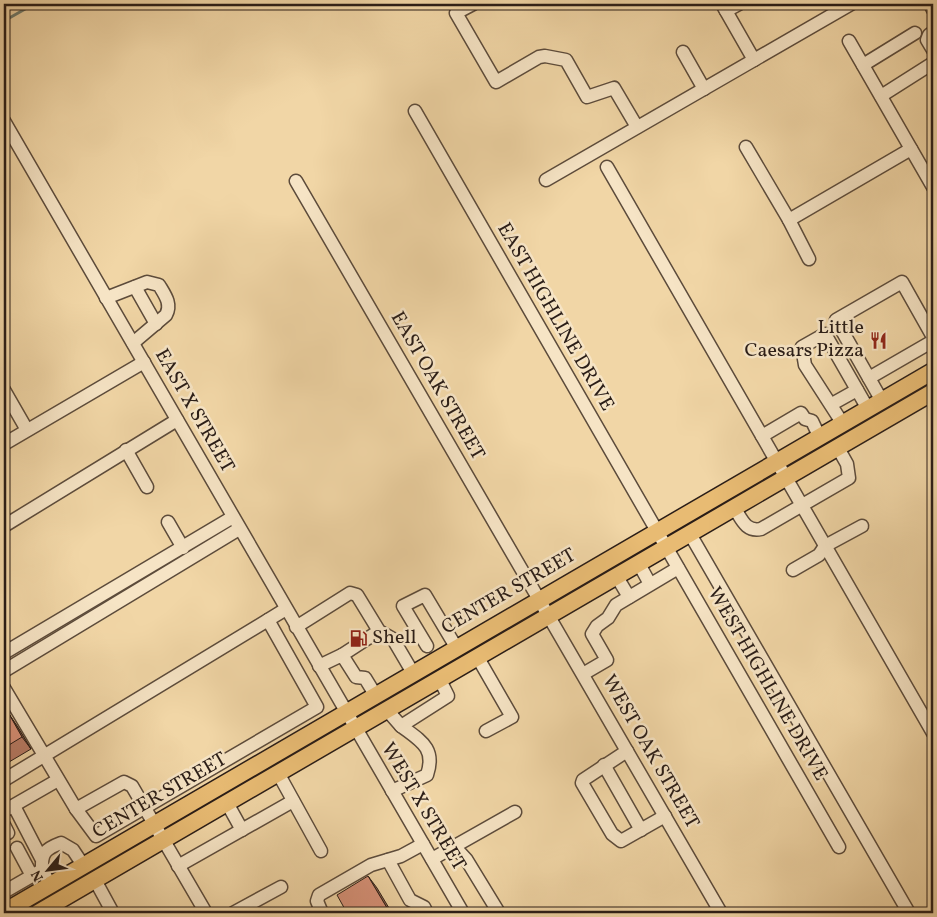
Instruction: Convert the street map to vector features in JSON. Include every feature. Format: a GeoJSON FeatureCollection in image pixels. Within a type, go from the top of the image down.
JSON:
{"type":"FeatureCollection","features":[{"type":"Feature","properties":{"kind":"main road","name":"CENTER STREET"},"geometry":{"type":"LineString","coordinates":[[44,912],[278,773],[350,721],[376,696],[456,647],[617,577],[639,564],[662,540],[690,534],[735,509],[820,438],[927,375]]}},
{"type":"Feature","properties":{"kind":"main road"},"geometry":{"type":"LineString","coordinates":[[927,375],[932,395]]}},
{"type":"Feature","properties":{"kind":"main road","name":"CENTER STREET"},"geometry":{"type":"LineString","coordinates":[[4,912],[24,907],[50,884],[239,775],[350,721],[387,710],[478,658],[545,609],[662,540],[782,471],[838,448],[932,395]]}},
{"type":"Feature","properties":{"kind":"street"},"geometry":{"type":"LineString","coordinates":[[473,4],[456,14],[496,82],[539,57],[545,56],[566,60],[587,97],[614,88],[637,127]]}},
{"type":"Feature","properties":{"kind":"street"},"geometry":{"type":"LineString","coordinates":[[739,4],[724,7],[754,60]]}},
{"type":"Feature","properties":{"kind":"street"},"geometry":{"type":"LineString","coordinates":[[546,180],[850,4]]}},
{"type":"Feature","properties":{"kind":"street"},"geometry":{"type":"LineString","coordinates":[[930,4],[933,10]]}},
{"type":"Feature","properties":{"kind":"street"},"geometry":{"type":"LineString","coordinates":[[933,32],[927,40],[933,50]]}},
{"type":"Feature","properties":{"kind":"street"},"geometry":{"type":"LineString","coordinates":[[863,64],[915,34]]}},
{"type":"Feature","properties":{"kind":"street"},"geometry":{"type":"LineString","coordinates":[[849,41],[933,187]]}},
{"type":"Feature","properties":{"kind":"street"},"geometry":{"type":"LineString","coordinates":[[683,52],[704,89]]}},
{"type":"Feature","properties":{"kind":"street"},"geometry":{"type":"LineString","coordinates":[[881,96],[933,63]]}},
{"type":"Feature","properties":{"kind":"street","name":"EAST HIGHLINE DRIVE"},"geometry":{"type":"LineString","coordinates":[[415,111],[662,540]]}},
{"type":"Feature","properties":{"kind":"street","name":"EAST X STREET"},"geometry":{"type":"LineString","coordinates":[[4,121],[350,721]]}},
{"type":"Feature","properties":{"kind":"street"},"geometry":{"type":"LineString","coordinates":[[746,147],[789,220],[809,259]]}},
{"type":"Feature","properties":{"kind":"street"},"geometry":{"type":"LineString","coordinates":[[789,220],[911,149]]}},
{"type":"Feature","properties":{"kind":"street"},"geometry":{"type":"LineString","coordinates":[[607,167],[933,734]]}},
{"type":"Feature","properties":{"kind":"street","name":"EAST OAK STREET"},"geometry":{"type":"LineString","coordinates":[[296,181],[545,609]]}},
{"type":"Feature","properties":{"kind":"street"},"geometry":{"type":"LineString","coordinates":[[882,401],[836,320],[902,282],[933,337]]}},
{"type":"Feature","properties":{"kind":"street"},"geometry":{"type":"LineString","coordinates":[[141,284],[156,324]]}},
{"type":"Feature","properties":{"kind":"street"},"geometry":{"type":"LineString","coordinates":[[106,298],[141,284],[159,285],[167,298],[169,310],[166,315],[132,343]]}},
{"type":"Feature","properties":{"kind":"street"},"geometry":{"type":"LineString","coordinates":[[843,424],[806,365],[802,347],[826,334],[868,409]]}},
{"type":"Feature","properties":{"kind":"street"},"geometry":{"type":"LineString","coordinates":[[869,378],[933,341]]}},
{"type":"Feature","properties":{"kind":"street"},"geometry":{"type":"LineString","coordinates":[[4,444],[144,362]]}},
{"type":"Feature","properties":{"kind":"street"},"geometry":{"type":"LineString","coordinates":[[4,390],[27,430]]}},
{"type":"Feature","properties":{"kind":"street"},"geometry":{"type":"LineString","coordinates":[[832,404],[857,390]]}},
{"type":"Feature","properties":{"kind":"street"},"geometry":{"type":"LineString","coordinates":[[762,436],[801,413],[805,419],[812,422],[820,438]]}},
{"type":"Feature","properties":{"kind":"street"},"geometry":{"type":"LineString","coordinates":[[4,526],[177,420]]}},
{"type":"Feature","properties":{"kind":"street"},"geometry":{"type":"LineString","coordinates":[[735,509],[747,528],[756,530],[849,478],[847,464],[838,448]]}},
{"type":"Feature","properties":{"kind":"street"},"geometry":{"type":"LineString","coordinates":[[126,450],[147,487]]}},
{"type":"Feature","properties":{"kind":"street"},"geometry":{"type":"LineString","coordinates":[[4,653],[233,517]]}},
{"type":"Feature","properties":{"kind":"street"},"geometry":{"type":"LineString","coordinates":[[168,522],[183,548]]}},
{"type":"Feature","properties":{"kind":"street"},"geometry":{"type":"LineString","coordinates":[[793,570],[819,556],[825,546],[862,526]]}},
{"type":"Feature","properties":{"kind":"street"},"geometry":{"type":"LineString","coordinates":[[4,671],[240,529]]}},
{"type":"Feature","properties":{"kind":"street"},"geometry":{"type":"LineString","coordinates":[[690,534],[909,913]]}},
{"type":"Feature","properties":{"kind":"street","name":"WEST HIGHLINE DRIVE"},"geometry":{"type":"LineString","coordinates":[[662,540],[839,847]]}},
{"type":"Feature","properties":{"kind":"street"},"geometry":{"type":"LineString","coordinates":[[639,564],[650,584]]}},
{"type":"Feature","properties":{"kind":"street"},"geometry":{"type":"LineString","coordinates":[[583,674],[607,660],[592,634],[597,626],[608,618],[616,604],[678,568]]}},
{"type":"Feature","properties":{"kind":"street"},"geometry":{"type":"LineString","coordinates":[[617,577],[629,597]]}},
{"type":"Feature","properties":{"kind":"street"},"geometry":{"type":"LineString","coordinates":[[296,627],[350,593],[357,595],[378,630],[393,639],[413,673]]}},
{"type":"Feature","properties":{"kind":"street"},"geometry":{"type":"LineString","coordinates":[[427,646],[402,606],[424,595],[456,647]]}},
{"type":"Feature","properties":{"kind":"street"},"geometry":{"type":"LineString","coordinates":[[4,780],[286,609]]}},
{"type":"Feature","properties":{"kind":"street","name":"WEST OAK STREET"},"geometry":{"type":"LineString","coordinates":[[545,609],[721,913]]}},
{"type":"Feature","properties":{"kind":"street"},"geometry":{"type":"LineString","coordinates":[[96,836],[317,707],[268,620]]}},
{"type":"Feature","properties":{"kind":"street"},"geometry":{"type":"LineString","coordinates":[[319,666],[342,655],[378,630]]}},
{"type":"Feature","properties":{"kind":"street"},"geometry":{"type":"LineString","coordinates":[[342,655],[356,677],[365,678],[376,696]]}},
{"type":"Feature","properties":{"kind":"street"},"geometry":{"type":"LineString","coordinates":[[478,658],[512,717],[486,731]]}},
{"type":"Feature","properties":{"kind":"street"},"geometry":{"type":"LineString","coordinates":[[401,726],[448,696],[440,680]]}},
{"type":"Feature","properties":{"kind":"street"},"geometry":{"type":"LineString","coordinates":[[4,688],[43,756],[76,809],[96,836],[104,853]]}},
{"type":"Feature","properties":{"kind":"street"},"geometry":{"type":"LineString","coordinates":[[387,710],[401,726],[416,738],[429,753],[432,761],[427,775],[392,791]]}},
{"type":"Feature","properties":{"kind":"street","name":"WEST X STREET"},"geometry":{"type":"LineString","coordinates":[[350,721],[464,913]]}},
{"type":"Feature","properties":{"kind":"street"},"geometry":{"type":"LineString","coordinates":[[627,751],[584,777],[582,783],[587,792],[615,839],[621,841],[665,816]]}},
{"type":"Feature","properties":{"kind":"street"},"geometry":{"type":"LineString","coordinates":[[230,758],[239,775]]}},
{"type":"Feature","properties":{"kind":"street"},"geometry":{"type":"LineString","coordinates":[[604,765],[641,830]]}},
{"type":"Feature","properties":{"kind":"street"},"geometry":{"type":"LineString","coordinates":[[278,773],[321,851]]}},
{"type":"Feature","properties":{"kind":"street"},"geometry":{"type":"LineString","coordinates":[[50,884],[38,868],[9,809],[58,780]]}},
{"type":"Feature","properties":{"kind":"street"},"geometry":{"type":"LineString","coordinates":[[76,809],[124,782],[132,786],[206,913]]}},
{"type":"Feature","properties":{"kind":"street"},"geometry":{"type":"LineString","coordinates":[[178,866],[293,801]]}},
{"type":"Feature","properties":{"kind":"street"},"geometry":{"type":"LineString","coordinates":[[227,803],[242,830]]}},
{"type":"Feature","properties":{"kind":"street"},"geometry":{"type":"LineString","coordinates":[[432,859],[515,812]]}},
{"type":"Feature","properties":{"kind":"street"},"geometry":{"type":"LineString","coordinates":[[4,892],[38,868],[51,847],[61,843],[73,850],[83,866]]}},
{"type":"Feature","properties":{"kind":"street"},"geometry":{"type":"LineString","coordinates":[[322,913],[318,906],[319,895],[371,865],[401,856],[423,844]]}},
{"type":"Feature","properties":{"kind":"street"},"geometry":{"type":"LineString","coordinates":[[454,846],[466,859],[499,913]]}},
{"type":"Feature","properties":{"kind":"street"},"geometry":{"type":"LineString","coordinates":[[16,848],[38,868]]}},
{"type":"Feature","properties":{"kind":"street"},"geometry":{"type":"LineString","coordinates":[[388,860],[410,900],[424,907],[427,913]]}},
{"type":"Feature","properties":{"kind":"street"},"geometry":{"type":"LineString","coordinates":[[95,880],[113,913]]}},
{"type":"Feature","properties":{"kind":"street"},"geometry":{"type":"LineString","coordinates":[[233,913],[281,887]]}},
{"type":"Feature","properties":{"kind":"building"},"geometry":{"type":"Polygon","coordinates":[[[9,714],[22,737],[4,748],[4,717],[9,714]]]}},
{"type":"Feature","properties":{"kind":"building"},"geometry":{"type":"Polygon","coordinates":[[[368,876],[390,913],[347,913],[337,895],[368,876]]]}},
{"type":"Feature","properties":{"kind":"waterway"},"geometry":{"type":"LineString","coordinates":[[4,21],[34,4]]}},
{"type":"Feature","properties":{"kind":"place","name":"Little Caesars Pizza"},"geometry":{"type":"Point","coordinates":[878,340]}},
{"type":"Feature","properties":{"kind":"place","name":"Shell"},"geometry":{"type":"Point","coordinates":[358,638]}}]}
